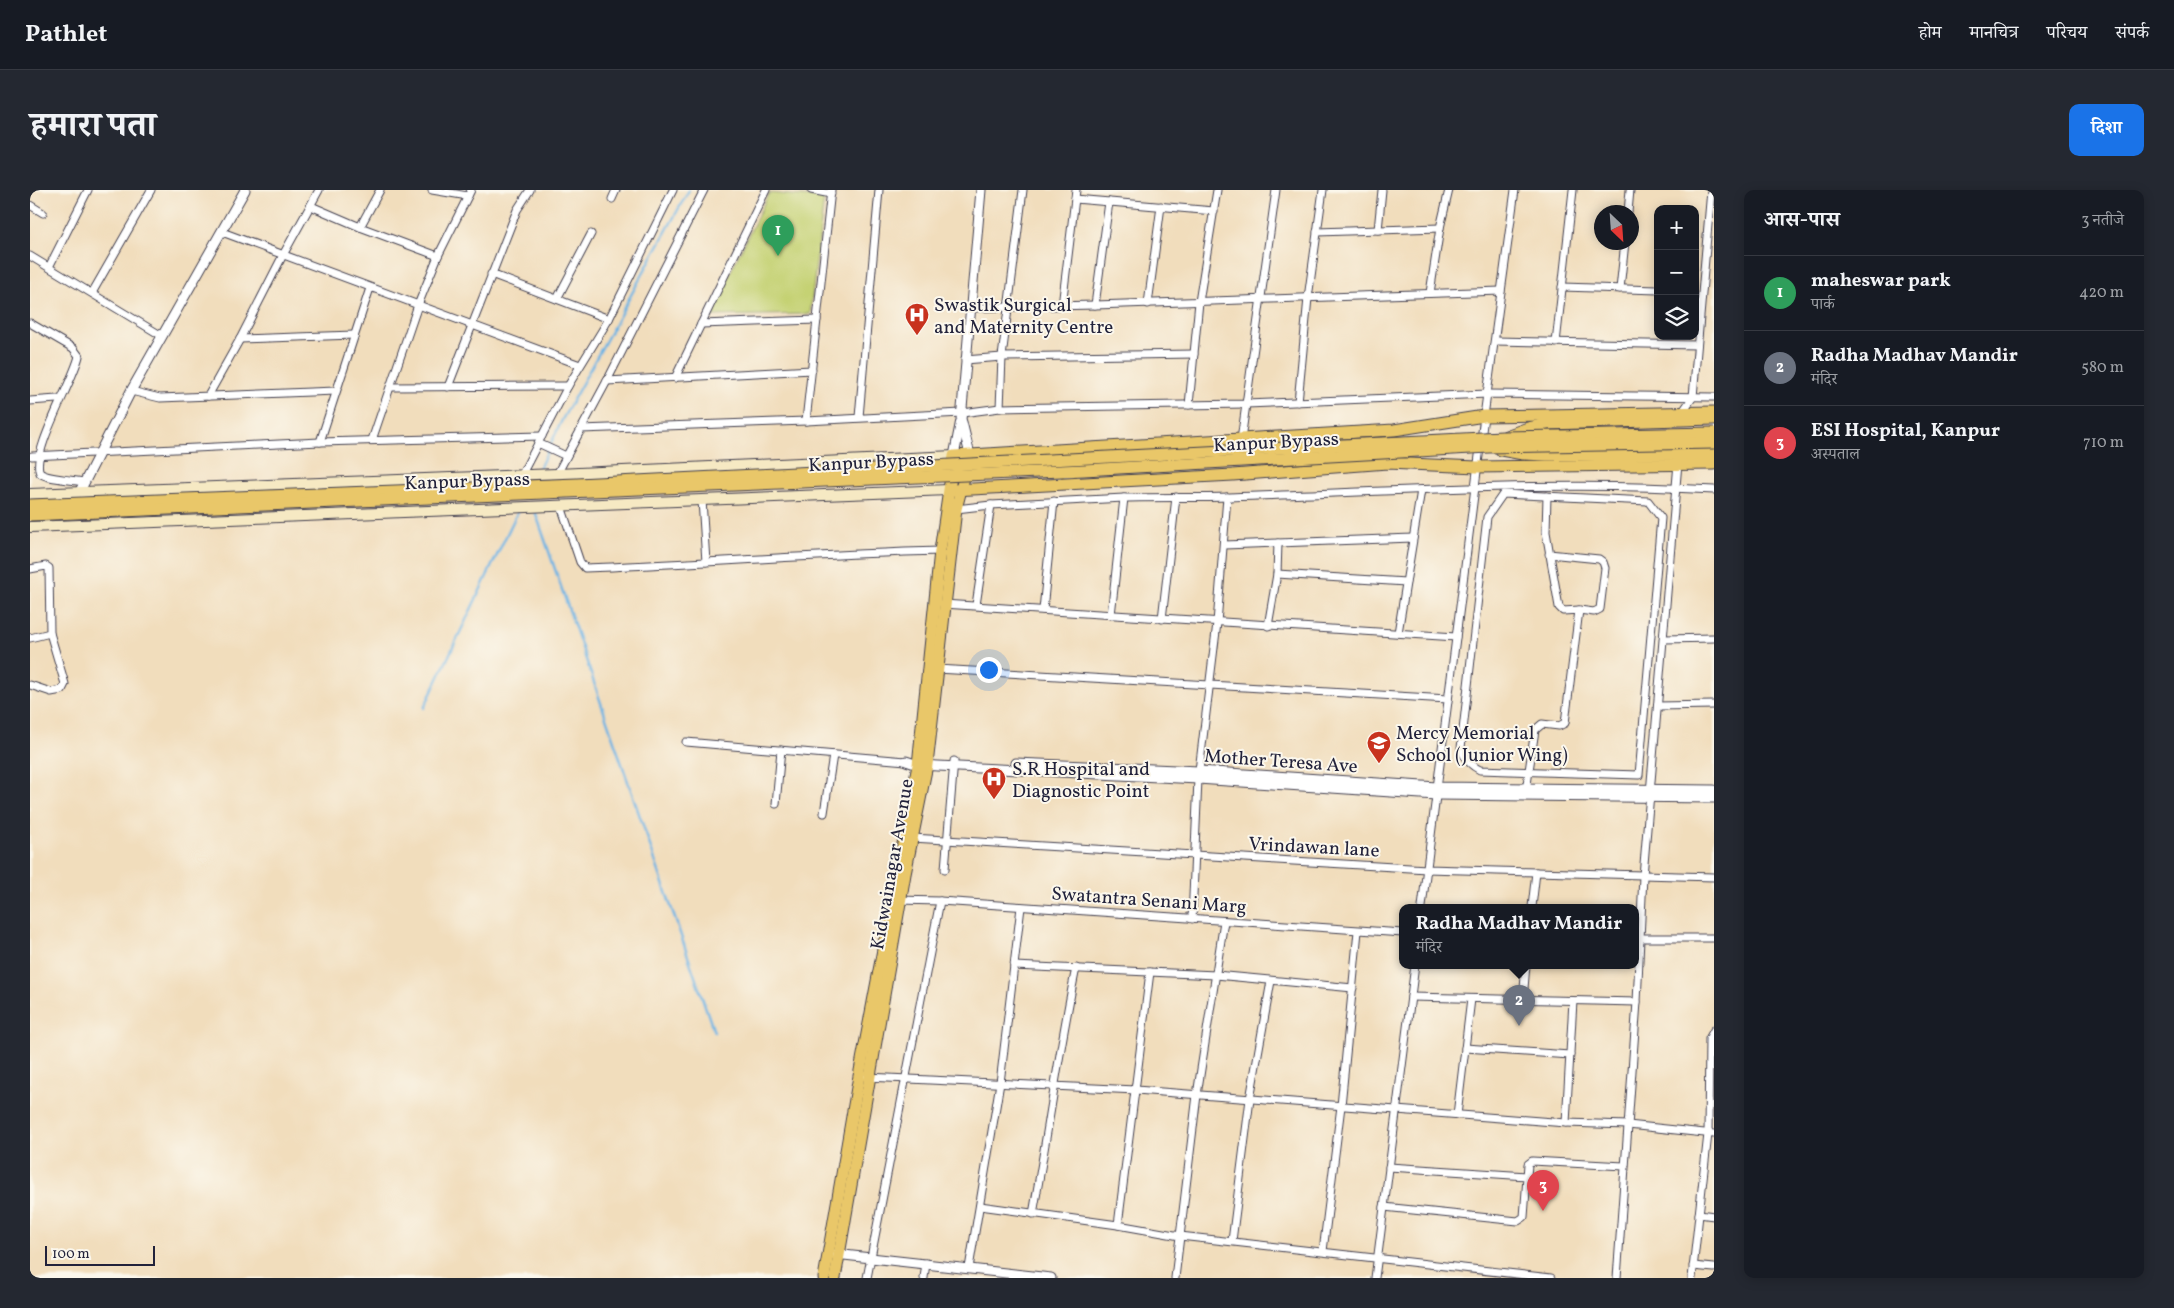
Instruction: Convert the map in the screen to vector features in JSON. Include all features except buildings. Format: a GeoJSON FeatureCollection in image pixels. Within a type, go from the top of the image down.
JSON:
{"type":"FeatureCollection","features":[{"type":"Feature","properties":{"kind":"main road"},"geometry":{"type":"LineString","coordinates":[[30,494],[83,486],[553,474],[954,456],[1394,430],[1484,416],[1683,411],[1714,412]]}},
{"type":"Feature","properties":{"kind":"main road"},"geometry":{"type":"LineString","coordinates":[[1502,437],[1528,428],[1548,424],[1714,419]]}},
{"type":"Feature","properties":{"kind":"main road","name":"Kanpur Bypass"},"geometry":{"type":"LineString","coordinates":[[30,505],[577,484],[1502,437],[1714,433]]}},
{"type":"Feature","properties":{"kind":"main road","name":"Kanpur Bypass"},"geometry":{"type":"LineString","coordinates":[[30,515],[1084,470],[1489,447],[1714,443]]}},
{"type":"Feature","properties":{"kind":"main road"},"geometry":{"type":"LineString","coordinates":[[1489,447],[1524,454],[1547,455],[1714,454]]}},
{"type":"Feature","properties":{"kind":"main road","name":"Kidwainagar Avenue"},"geometry":{"type":"LineString","coordinates":[[835,1278],[834,1254],[896,900],[923,762],[939,603],[960,489],[970,455]]}},
{"type":"Feature","properties":{"kind":"main road","name":"Kidwainagar Avenue"},"geometry":{"type":"LineString","coordinates":[[896,900],[912,838],[937,669],[940,551],[954,456]]}},
{"type":"Feature","properties":{"kind":"main road"},"geometry":{"type":"LineString","coordinates":[[30,527],[948,490],[1233,475],[1387,463],[1477,467],[1714,464]]}},
{"type":"Feature","properties":{"kind":"main road","name":"Kidwainagar Avenue"},"geometry":{"type":"LineString","coordinates":[[824,1278],[834,1254]]}},
{"type":"Feature","properties":{"kind":"street"},"geometry":{"type":"LineString","coordinates":[[49,267],[88,190]]}},
{"type":"Feature","properties":{"kind":"street"},"geometry":{"type":"LineString","coordinates":[[92,293],[151,190]]}},
{"type":"Feature","properties":{"kind":"street"},"geometry":{"type":"LineString","coordinates":[[30,323],[73,348],[79,356],[37,438],[32,456],[34,467],[41,474],[83,486],[131,391],[245,190]]}},
{"type":"Feature","properties":{"kind":"street"},"geometry":{"type":"LineString","coordinates":[[208,396],[240,339],[282,255],[319,190]]}},
{"type":"Feature","properties":{"kind":"street"},"geometry":{"type":"LineString","coordinates":[[360,227],[380,190]]}},
{"type":"Feature","properties":{"kind":"street"},"geometry":{"type":"LineString","coordinates":[[372,440],[418,305],[438,256],[469,193],[432,190]]}},
{"type":"Feature","properties":{"kind":"street"},"geometry":{"type":"LineString","coordinates":[[448,387],[470,326],[517,210],[530,190]]}},
{"type":"Feature","properties":{"kind":"street"},"geometry":{"type":"LineString","coordinates":[[612,198],[616,190]]}},
{"type":"Feature","properties":{"kind":"street"},"geometry":{"type":"LineString","coordinates":[[526,474],[538,443],[580,365],[609,319],[673,190]]}},
{"type":"Feature","properties":{"kind":"street"},"geometry":{"type":"LineString","coordinates":[[553,474],[563,455],[581,429],[607,381],[704,190]]}},
{"type":"Feature","properties":{"kind":"street"},"geometry":{"type":"LineString","coordinates":[[676,378],[766,190]]}},
{"type":"Feature","properties":{"kind":"street"},"geometry":{"type":"LineString","coordinates":[[806,421],[831,192],[811,190]]}},
{"type":"Feature","properties":{"kind":"street"},"geometry":{"type":"LineString","coordinates":[[859,417],[879,190]]}},
{"type":"Feature","properties":{"kind":"street"},"geometry":{"type":"LineString","coordinates":[[954,456],[961,416],[981,190]]}},
{"type":"Feature","properties":{"kind":"street"},"geometry":{"type":"LineString","coordinates":[[1000,408],[1002,357],[1023,190]]}},
{"type":"Feature","properties":{"kind":"street"},"geometry":{"type":"LineString","coordinates":[[1062,306],[1076,190]]}},
{"type":"Feature","properties":{"kind":"street"},"geometry":{"type":"LineString","coordinates":[[1189,405],[1199,302],[1217,190]]}},
{"type":"Feature","properties":{"kind":"street"},"geometry":{"type":"LineString","coordinates":[[1241,440],[1276,190]]}},
{"type":"Feature","properties":{"kind":"street"},"geometry":{"type":"LineString","coordinates":[[1298,402],[1308,298],[1323,190]]}},
{"type":"Feature","properties":{"kind":"street"},"geometry":{"type":"LineString","coordinates":[[1378,230],[1382,190]]}},
{"type":"Feature","properties":{"kind":"street"},"geometry":{"type":"LineString","coordinates":[[1430,293],[1440,228],[1449,190]]}},
{"type":"Feature","properties":{"kind":"street"},"geometry":{"type":"LineString","coordinates":[[1422,904],[1476,488],[1477,467],[1515,190]]}},
{"type":"Feature","properties":{"kind":"street"},"geometry":{"type":"LineString","coordinates":[[1556,343],[1573,190]]}},
{"type":"Feature","properties":{"kind":"street"},"geometry":{"type":"LineString","coordinates":[[1629,205],[1630,190]]}},
{"type":"Feature","properties":{"kind":"street"},"geometry":{"type":"LineString","coordinates":[[1699,291],[1711,190]]}},
{"type":"Feature","properties":{"kind":"street"},"geometry":{"type":"LineString","coordinates":[[1075,199],[1214,211]]}},
{"type":"Feature","properties":{"kind":"street"},"geometry":{"type":"LineString","coordinates":[[1095,305],[1109,202]]}},
{"type":"Feature","properties":{"kind":"street"},"geometry":{"type":"LineString","coordinates":[[30,205],[43,213]]}},
{"type":"Feature","properties":{"kind":"street"},"geometry":{"type":"LineString","coordinates":[[311,206],[360,227],[438,256]]}},
{"type":"Feature","properties":{"kind":"street"},"geometry":{"type":"LineString","coordinates":[[1148,304],[1162,206]]}},
{"type":"Feature","properties":{"kind":"street"},"geometry":{"type":"LineString","coordinates":[[1317,232],[1440,228]]}},
{"type":"Feature","properties":{"kind":"street"},"geometry":{"type":"LineString","coordinates":[[222,232],[470,326],[580,365]]}},
{"type":"Feature","properties":{"kind":"street"},"geometry":{"type":"LineString","coordinates":[[557,300],[591,234]]}},
{"type":"Feature","properties":{"kind":"street"},"geometry":{"type":"LineString","coordinates":[[1620,289],[1624,250]]}},
{"type":"Feature","properties":{"kind":"street"},"geometry":{"type":"LineString","coordinates":[[30,256],[162,336]]}},
{"type":"Feature","properties":{"kind":"street"},"geometry":{"type":"LineString","coordinates":[[491,274],[609,319]]}},
{"type":"Feature","properties":{"kind":"street"},"geometry":{"type":"LineString","coordinates":[[1562,287],[1654,290]]}},
{"type":"Feature","properties":{"kind":"street"},"geometry":{"type":"LineString","coordinates":[[320,442],[370,288]]}},
{"type":"Feature","properties":{"kind":"street"},"geometry":{"type":"LineString","coordinates":[[971,308],[1148,304],[1501,291]]}},
{"type":"Feature","properties":{"kind":"street"},"geometry":{"type":"LineString","coordinates":[[1683,411],[1693,397],[1699,295]]}},
{"type":"Feature","properties":{"kind":"street"},"geometry":{"type":"LineString","coordinates":[[702,324],[817,320]]}},
{"type":"Feature","properties":{"kind":"street"},"geometry":{"type":"LineString","coordinates":[[240,339],[354,335]]}},
{"type":"Feature","properties":{"kind":"street"},"geometry":{"type":"LineString","coordinates":[[1494,342],[1697,345]]}},
{"type":"Feature","properties":{"kind":"street"},"geometry":{"type":"LineString","coordinates":[[965,360],[1002,357],[1194,354]]}},
{"type":"Feature","properties":{"kind":"street"},"geometry":{"type":"LineString","coordinates":[[607,381],[812,370]]}},
{"type":"Feature","properties":{"kind":"street"},"geometry":{"type":"LineString","coordinates":[[391,388],[568,386]]}},
{"type":"Feature","properties":{"kind":"street"},"geometry":{"type":"LineString","coordinates":[[131,391],[160,398],[336,391]]}},
{"type":"Feature","properties":{"kind":"street"},"geometry":{"type":"LineString","coordinates":[[581,429],[806,421],[859,417],[961,416],[1000,408],[1246,404],[1488,394],[1714,397]]}},
{"type":"Feature","properties":{"kind":"street"},"geometry":{"type":"LineString","coordinates":[[30,401],[57,399]]}},
{"type":"Feature","properties":{"kind":"street"},"geometry":{"type":"LineString","coordinates":[[961,416],[970,455]]}},
{"type":"Feature","properties":{"kind":"street"},"geometry":{"type":"LineString","coordinates":[[32,456],[320,442],[542,436]]}},
{"type":"Feature","properties":{"kind":"street"},"geometry":{"type":"LineString","coordinates":[[538,443],[563,455]]}},
{"type":"Feature","properties":{"kind":"street"},"geometry":{"type":"LineString","coordinates":[[1639,926],[1678,463]]}},
{"type":"Feature","properties":{"kind":"street"},"geometry":{"type":"LineString","coordinates":[[956,509],[991,505],[1124,498],[1227,497],[1476,488],[1677,488],[1714,490]]}},
{"type":"Feature","properties":{"kind":"street"},"geometry":{"type":"LineString","coordinates":[[1398,634],[1421,490]]}},
{"type":"Feature","properties":{"kind":"street"},"geometry":{"type":"LineString","coordinates":[[1504,494],[1547,496],[1648,501],[1661,518],[1638,775],[1480,770],[1472,766],[1461,748],[1487,517],[1504,494]]}},
{"type":"Feature","properties":{"kind":"street"},"geometry":{"type":"LineString","coordinates":[[1547,496],[1545,519],[1549,554],[1559,607],[1563,611],[1594,612],[1600,609],[1605,568],[1603,562],[1599,559],[1549,554]]}},
{"type":"Feature","properties":{"kind":"street"},"geometry":{"type":"LineString","coordinates":[[1162,619],[1176,497]]}},
{"type":"Feature","properties":{"kind":"street"},"geometry":{"type":"LineString","coordinates":[[1192,918],[1198,775],[1217,623],[1227,497]]}},
{"type":"Feature","properties":{"kind":"street"},"geometry":{"type":"LineString","coordinates":[[1111,615],[1124,498]]}},
{"type":"Feature","properties":{"kind":"street"},"geometry":{"type":"LineString","coordinates":[[702,500],[706,562]]}},
{"type":"Feature","properties":{"kind":"street"},"geometry":{"type":"LineString","coordinates":[[1043,610],[1054,502]]}},
{"type":"Feature","properties":{"kind":"street"},"geometry":{"type":"LineString","coordinates":[[976,605],[991,505]]}},
{"type":"Feature","properties":{"kind":"street"},"geometry":{"type":"LineString","coordinates":[[561,506],[580,562],[585,568],[838,553],[940,551]]}},
{"type":"Feature","properties":{"kind":"street"},"geometry":{"type":"LineString","coordinates":[[1224,545],[1414,538]]}},
{"type":"Feature","properties":{"kind":"street"},"geometry":{"type":"LineString","coordinates":[[1268,626],[1277,574],[1278,543]]}},
{"type":"Feature","properties":{"kind":"street"},"geometry":{"type":"LineString","coordinates":[[30,569],[46,566],[49,568],[50,633],[64,680],[64,687],[58,692],[51,692],[30,685]]}},
{"type":"Feature","properties":{"kind":"street"},"geometry":{"type":"LineString","coordinates":[[1277,574],[1406,582]]}},
{"type":"Feature","properties":{"kind":"street"},"geometry":{"type":"LineString","coordinates":[[939,603],[1217,623],[1456,637]]}},
{"type":"Feature","properties":{"kind":"street"},"geometry":{"type":"LineString","coordinates":[[1526,792],[1536,728],[1542,724],[1559,726],[1565,723],[1578,610]]}},
{"type":"Feature","properties":{"kind":"street"},"geometry":{"type":"LineString","coordinates":[[30,638],[50,633]]}},
{"type":"Feature","properties":{"kind":"street"},"geometry":{"type":"LineString","coordinates":[[1664,638],[1714,638]]}},
{"type":"Feature","properties":{"kind":"street"},"geometry":{"type":"LineString","coordinates":[[937,669],[1448,700]]}},
{"type":"Feature","properties":{"kind":"street"},"geometry":{"type":"LineString","coordinates":[[1658,706],[1714,705]]}},
{"type":"Feature","properties":{"kind":"street"},"geometry":{"type":"LineString","coordinates":[[686,742],[906,761],[1198,775],[1436,791],[1650,794],[1714,798]]}},
{"type":"Feature","properties":{"kind":"street"},"geometry":{"type":"LineString","coordinates":[[776,804],[781,750]]}},
{"type":"Feature","properties":{"kind":"street"},"geometry":{"type":"LineString","coordinates":[[824,814],[833,755]]}},
{"type":"Feature","properties":{"kind":"street"},"geometry":{"type":"LineString","coordinates":[[945,869],[949,840],[954,763]]}},
{"type":"Feature","properties":{"kind":"street"},"geometry":{"type":"LineString","coordinates":[[1650,794],[1714,790]]}},
{"type":"Feature","properties":{"kind":"street","name":"Vrindawan lane"},"geometry":{"type":"LineString","coordinates":[[912,838],[1427,869],[1714,877]]}},
{"type":"Feature","properties":{"kind":"street"},"geometry":{"type":"LineString","coordinates":[[1532,904],[1536,872]]}},
{"type":"Feature","properties":{"kind":"street","name":"Swatantra Senani Marg"},"geometry":{"type":"LineString","coordinates":[[896,900],[940,901],[1399,933]]}},
{"type":"Feature","properties":{"kind":"street"},"geometry":{"type":"LineString","coordinates":[[867,1278],[940,901]]}},
{"type":"Feature","properties":{"kind":"street"},"geometry":{"type":"LineString","coordinates":[[969,1268],[1000,1083],[1022,907]]}},
{"type":"Feature","properties":{"kind":"street"},"geometry":{"type":"LineString","coordinates":[[1175,1278],[1197,1094],[1224,921]]}},
{"type":"Feature","properties":{"kind":"street"},"geometry":{"type":"LineString","coordinates":[[1322,1251],[1341,1106],[1358,931]]}},
{"type":"Feature","properties":{"kind":"street"},"geometry":{"type":"LineString","coordinates":[[1639,938],[1714,938]]}},
{"type":"Feature","properties":{"kind":"street"},"geometry":{"type":"LineString","coordinates":[[1014,966],[1216,975],[1353,988]]}},
{"type":"Feature","properties":{"kind":"street"},"geometry":{"type":"LineString","coordinates":[[1034,1214],[1058,1061],[1076,968]]}},
{"type":"Feature","properties":{"kind":"street"},"geometry":{"type":"LineString","coordinates":[[1375,1278],[1414,969]]}},
{"type":"Feature","properties":{"kind":"street"},"geometry":{"type":"LineString","coordinates":[[1523,1000],[1526,969]]}},
{"type":"Feature","properties":{"kind":"street"},"geometry":{"type":"LineString","coordinates":[[1617,1278],[1637,1002],[1638,969]]}},
{"type":"Feature","properties":{"kind":"street"},"geometry":{"type":"LineString","coordinates":[[1118,1225],[1150,972]]}},
{"type":"Feature","properties":{"kind":"street"},"geometry":{"type":"LineString","coordinates":[[1232,1242],[1250,1099],[1271,980]]}},
{"type":"Feature","properties":{"kind":"street"},"geometry":{"type":"LineString","coordinates":[[1411,997],[1637,1002]]}},
{"type":"Feature","properties":{"kind":"street"},"geometry":{"type":"LineString","coordinates":[[1457,1115],[1471,999]]}},
{"type":"Feature","properties":{"kind":"street"},"geometry":{"type":"LineString","coordinates":[[1566,1123],[1573,1001]]}},
{"type":"Feature","properties":{"kind":"street"},"geometry":{"type":"LineString","coordinates":[[1692,1278],[1711,1134],[1709,1040],[1714,1030]]}},
{"type":"Feature","properties":{"kind":"street"},"geometry":{"type":"LineString","coordinates":[[1465,1048],[1570,1055]]}},
{"type":"Feature","properties":{"kind":"street"},"geometry":{"type":"LineString","coordinates":[[865,1077],[1197,1094],[1396,1111],[1566,1123],[1628,1125],[1711,1134]]}},
{"type":"Feature","properties":{"kind":"street"},"geometry":{"type":"LineString","coordinates":[[1384,1207],[1518,1221],[1524,1217],[1528,1164],[1536,1160],[1624,1166]]}},
{"type":"Feature","properties":{"kind":"street"},"geometry":{"type":"LineString","coordinates":[[1389,1167],[1527,1176]]}},
{"type":"Feature","properties":{"kind":"street"},"geometry":{"type":"LineString","coordinates":[[980,1206],[1118,1225],[1180,1236],[1551,1278]]}},
{"type":"Feature","properties":{"kind":"street"},"geometry":{"type":"LineString","coordinates":[[1699,1214],[1714,1216]]}},
{"type":"Feature","properties":{"kind":"street"},"geometry":{"type":"LineString","coordinates":[[834,1254],[1051,1278]]}},
{"type":"Feature","properties":{"kind":"street"},"geometry":{"type":"LineString","coordinates":[[924,1278],[926,1263]]}},
{"type":"Feature","properties":{"kind":"street"},"geometry":{"type":"LineString","coordinates":[[1694,1266],[1714,1268]]}},
{"type":"Feature","properties":{"kind":"green space"},"geometry":{"type":"Polygon","coordinates":[[[769,193],[824,198],[810,314],[709,316],[769,193]]]}},
{"type":"Feature","properties":{"kind":"waterway"},"geometry":{"type":"LineString","coordinates":[[537,473],[563,418],[689,190]]}},
{"type":"Feature","properties":{"kind":"waterway"},"geometry":{"type":"LineString","coordinates":[[424,708],[518,511]]}},
{"type":"Feature","properties":{"kind":"waterway"},"geometry":{"type":"LineString","coordinates":[[535,511],[714,1032]]}},
{"type":"Feature","properties":{"kind":"place","name":"maheswar park"},"geometry":{"type":"Point","coordinates":[778,256]}},
{"type":"Feature","properties":{"kind":"place","name":"Swastik Surgical and Maternity Centre"},"geometry":{"type":"Point","coordinates":[917,336]}},
{"type":"Feature","properties":{"kind":"place","name":"Mercy Memorial School (Junior Wing)"},"geometry":{"type":"Point","coordinates":[1379,764]}},
{"type":"Feature","properties":{"kind":"place","name":"S.R Hospital and Diagnostic Point"},"geometry":{"type":"Point","coordinates":[994,800]}},
{"type":"Feature","properties":{"kind":"place","name":"Radha Madhav Mandir"},"geometry":{"type":"Point","coordinates":[1519,1026]}},
{"type":"Feature","properties":{"kind":"place","name":"ESI Hospital, Kanpur"},"geometry":{"type":"Point","coordinates":[1543,1211]}}]}
